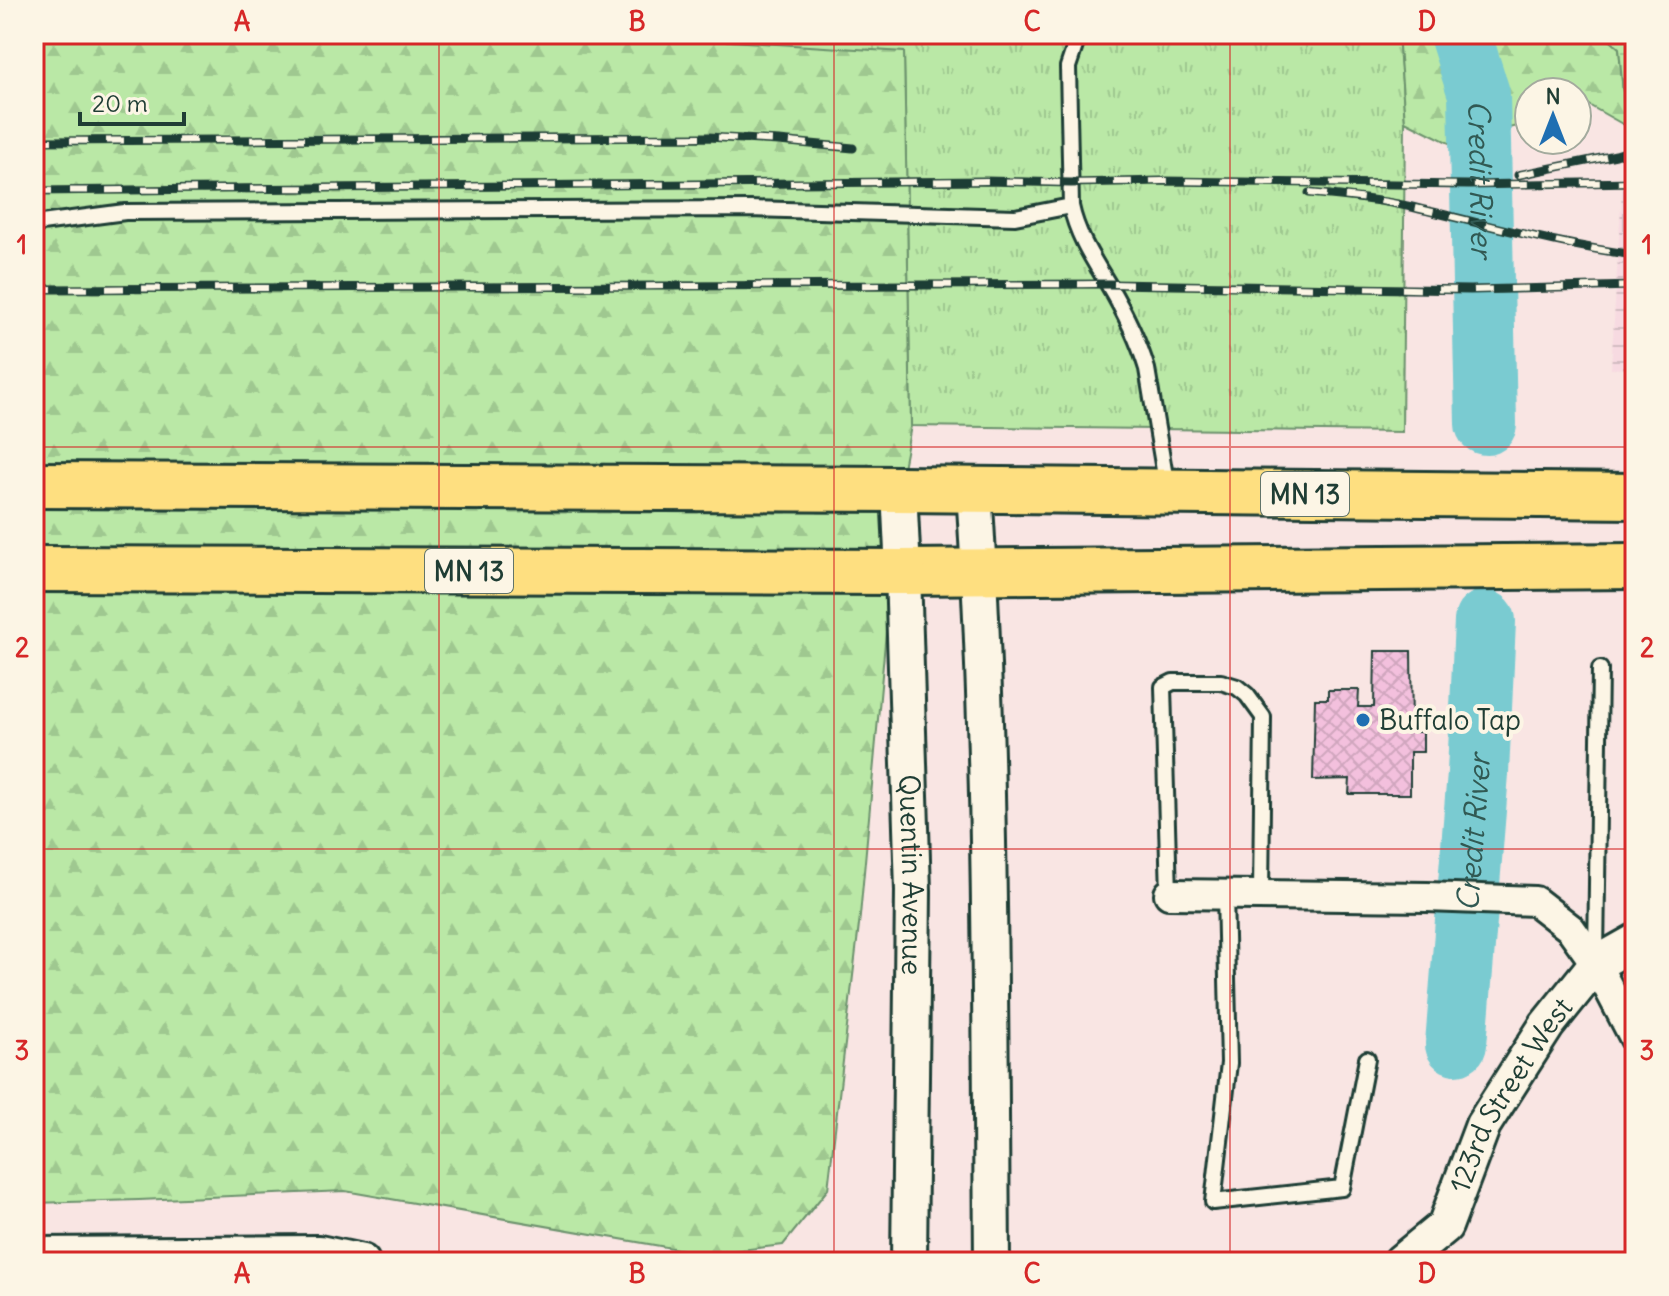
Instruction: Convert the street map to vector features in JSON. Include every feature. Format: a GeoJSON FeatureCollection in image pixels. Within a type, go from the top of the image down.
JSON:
{"type":"FeatureCollection","features":[{"type":"Feature","properties":{"kind":"highway","name":"MN 13"},"geometry":{"type":"LineString","coordinates":[[34,485],[1635,496]]}},
{"type":"Feature","properties":{"kind":"highway","name":"MN 13"},"geometry":{"type":"LineString","coordinates":[[34,569],[980,572],[1635,566]]}},
{"type":"Feature","properties":{"kind":"street","name":"Quentin Avenue"},"geometry":{"type":"LineString","coordinates":[[899,489],[913,891],[909,1262]]}},
{"type":"Feature","properties":{"kind":"street"},"geometry":{"type":"LineString","coordinates":[[974,490],[980,572],[989,889],[992,1262]]}},
{"type":"Feature","properties":{"kind":"street"},"geometry":{"type":"LineString","coordinates":[[1169,894],[1535,901],[1571,929],[1596,964],[1635,1039]]}},
{"type":"Feature","properties":{"kind":"street","name":"123rd Street West"},"geometry":{"type":"LineString","coordinates":[[1401,1262],[1445,1226],[1483,1125],[1547,1025],[1596,964],[1635,942]]}},
{"type":"Feature","properties":{"kind":"street"},"geometry":{"type":"LineString","coordinates":[[34,1255],[319,1253],[358,1262]]}},
{"type":"Feature","properties":{"kind":"lane"},"geometry":{"type":"LineString","coordinates":[[1079,34],[1068,67],[1071,206],[1091,259],[1108,284],[1143,356],[1168,492]]}},
{"type":"Feature","properties":{"kind":"lane"},"geometry":{"type":"LineString","coordinates":[[34,224],[125,212],[750,209],[1015,217],[1071,206]]}},
{"type":"Feature","properties":{"kind":"lane"},"geometry":{"type":"LineString","coordinates":[[1596,964],[1600,669]]}},
{"type":"Feature","properties":{"kind":"lane"},"geometry":{"type":"LineString","coordinates":[[1169,894],[1163,687],[1173,682],[1221,682],[1237,687],[1247,695],[1263,717],[1261,894]]}},
{"type":"Feature","properties":{"kind":"lane"},"geometry":{"type":"LineString","coordinates":[[1225,894],[1229,1063],[1213,1202],[1342,1188],[1367,1059]]}},
{"type":"Feature","properties":{"kind":"shaded area"},"geometry":{"type":"Polygon","coordinates":[[[1635,125],[1635,368],[1611,369],[1626,126],[1635,125]]]}},
{"type":"Feature","properties":{"kind":"green space"},"geometry":{"type":"Polygon","coordinates":[[[34,34],[621,34],[904,52],[911,426],[899,489],[860,916],[828,1189],[783,1245],[706,1254],[345,1191],[34,1203],[34,34]]]}},
{"type":"Feature","properties":{"kind":"green space"},"geometry":{"type":"Polygon","coordinates":[[[621,34],[1398,34],[1405,121],[1402,432],[911,426],[904,53],[621,34]]]}},
{"type":"Feature","properties":{"kind":"green space"},"geometry":{"type":"Polygon","coordinates":[[[1398,34],[1603,34],[1619,48],[1626,126],[1593,107],[1593,76],[1513,76],[1513,127],[1449,143],[1405,121],[1398,34]]]}},
{"type":"Feature","properties":{"kind":"green space"},"geometry":{"type":"Polygon","coordinates":[[[1603,34],[1635,34],[1635,125],[1626,126],[1619,48],[1603,34]]]}},
{"type":"Feature","properties":{"kind":"building","name":"Buffalo Tap"},"geometry":{"type":"Polygon","coordinates":[[[1375,651],[1411,651],[1412,732],[1423,732],[1423,752],[1410,752],[1410,794],[1349,794],[1350,779],[1313,780],[1315,699],[1328,699],[1328,690],[1359,690],[1358,707],[1374,707],[1375,651]]]}},
{"type":"Feature","properties":{"kind":"waterway","name":"Credit River"},"geometry":{"type":"LineString","coordinates":[[1460,34],[1479,94],[1486,424]]}},
{"type":"Feature","properties":{"kind":"waterway","name":"Credit River"},"geometry":{"type":"LineString","coordinates":[[1456,1044],[1478,773],[1485,621]]}},
{"type":"Feature","properties":{"kind":"railway"},"geometry":{"type":"LineString","coordinates":[[34,141],[708,137],[853,148]]}},
{"type":"Feature","properties":{"kind":"railway"},"geometry":{"type":"LineString","coordinates":[[1518,175],[1635,149]]}},
{"type":"Feature","properties":{"kind":"railway"},"geometry":{"type":"LineString","coordinates":[[34,191],[986,181],[1469,185],[1635,182]]}},
{"type":"Feature","properties":{"kind":"railway"},"geometry":{"type":"LineString","coordinates":[[1309,193],[1395,204],[1549,240],[1635,255]]}},
{"type":"Feature","properties":{"kind":"railway"},"geometry":{"type":"LineString","coordinates":[[34,289],[1108,284],[1470,290],[1635,286]]}},
{"type":"Feature","properties":{"kind":"place","name":"Buffalo Tap"},"geometry":{"type":"Point","coordinates":[1363,720]}}]}
